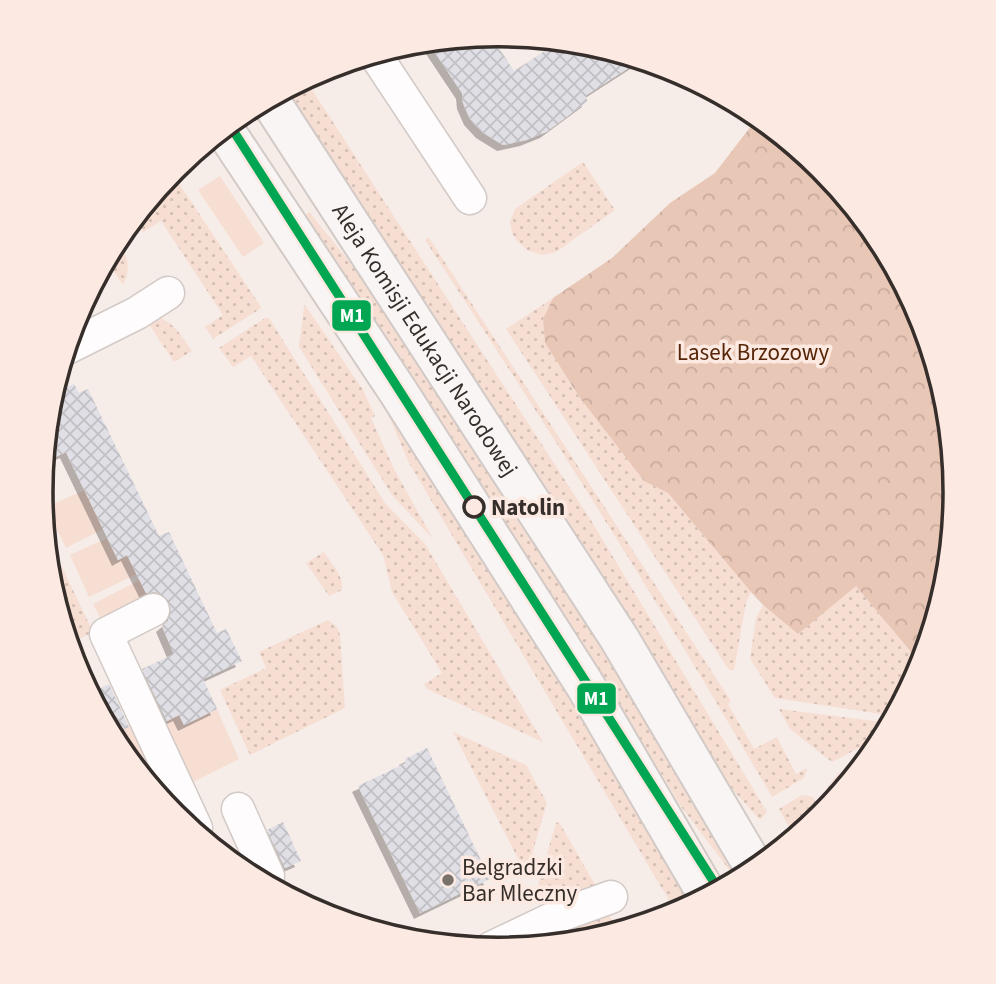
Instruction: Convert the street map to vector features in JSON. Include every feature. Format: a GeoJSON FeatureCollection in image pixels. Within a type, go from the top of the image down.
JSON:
{"type":"FeatureCollection","features":[{"type":"Feature","properties":{"kind":"street"},"geometry":{"type":"LineString","coordinates":[[380,63],[470,198]]}},
{"type":"Feature","properties":{"kind":"street","name":"Aleja Komisji Edukacji Narodowej"},"geometry":{"type":"LineString","coordinates":[[275,108],[619,638],[749,859]]}},
{"type":"Feature","properties":{"kind":"street"},"geometry":{"type":"LineString","coordinates":[[229,137],[399,393],[578,674],[703,887]]}},
{"type":"Feature","properties":{"kind":"street"},"geometry":{"type":"LineString","coordinates":[[80,341],[137,313],[168,293]]}},
{"type":"Feature","properties":{"kind":"street"},"geometry":{"type":"LineString","coordinates":[[153,610],[106,634],[187,809]]}},
{"type":"Feature","properties":{"kind":"street"},"geometry":{"type":"LineString","coordinates":[[238,809],[266,871]]}},
{"type":"Feature","properties":{"kind":"street"},"geometry":{"type":"LineString","coordinates":[[515,936],[556,917],[611,897]]}},
{"type":"Feature","properties":{"kind":"shaded area"},"geometry":{"type":"Polygon","coordinates":[[[311,88],[592,522],[767,812],[760,820],[733,790],[291,98],[311,88]]]}},
{"type":"Feature","properties":{"kind":"shaded area"},"geometry":{"type":"Polygon","coordinates":[[[583,162],[615,210],[556,252],[542,255],[527,250],[512,233],[510,222],[515,209],[583,162]]]}},
{"type":"Feature","properties":{"kind":"shaded area"},"geometry":{"type":"Polygon","coordinates":[[[220,176],[264,243],[243,257],[198,190],[220,176]]]}},
{"type":"Feature","properties":{"kind":"shaded area"},"geometry":{"type":"Polygon","coordinates":[[[179,183],[260,309],[213,339],[205,327],[223,315],[161,221],[143,232],[140,228],[179,183]]]}},
{"type":"Feature","properties":{"kind":"shaded area"},"geometry":{"type":"Polygon","coordinates":[[[309,212],[371,288],[522,519],[733,869],[730,871],[680,805],[587,650],[305,215],[309,212]]]}},
{"type":"Feature","properties":{"kind":"shaded area"},"geometry":{"type":"Polygon","coordinates":[[[428,237],[731,701],[728,704],[754,749],[777,737],[796,774],[807,768],[804,778],[772,797],[602,516],[425,240],[428,237]]]}},
{"type":"Feature","properties":{"kind":"shaded area"},"geometry":{"type":"Polygon","coordinates":[[[124,252],[127,272],[123,285],[113,270],[124,252]]]}},
{"type":"Feature","properties":{"kind":"shaded area"},"geometry":{"type":"Polygon","coordinates":[[[553,298],[543,319],[545,343],[580,398],[644,481],[668,493],[751,592],[746,603],[734,670],[727,667],[506,329],[553,298]]]}},
{"type":"Feature","properties":{"kind":"shaded area"},"geometry":{"type":"Polygon","coordinates":[[[305,305],[363,390],[375,416],[371,418],[394,469],[433,539],[392,495],[299,347],[305,305]]]}},
{"type":"Feature","properties":{"kind":"shaded area"},"geometry":{"type":"Polygon","coordinates":[[[156,317],[173,326],[192,351],[174,362],[145,318],[156,317]]]}},
{"type":"Feature","properties":{"kind":"shaded area"},"geometry":{"type":"Polygon","coordinates":[[[269,318],[385,503],[425,544],[543,742],[427,689],[424,684],[442,673],[392,592],[383,555],[251,356],[233,367],[219,348],[269,318]]]}},
{"type":"Feature","properties":{"kind":"shaded area"},"geometry":{"type":"Polygon","coordinates":[[[388,414],[545,658],[685,895],[670,902],[409,463],[388,414]]]}},
{"type":"Feature","properties":{"kind":"shaded area"},"geometry":{"type":"Polygon","coordinates":[[[85,490],[103,529],[66,548],[54,524],[53,504],[85,490]]]}},
{"type":"Feature","properties":{"kind":"shaded area"},"geometry":{"type":"Polygon","coordinates":[[[107,538],[118,560],[127,555],[137,574],[89,597],[70,555],[107,538]]]}},
{"type":"Feature","properties":{"kind":"shaded area"},"geometry":{"type":"Polygon","coordinates":[[[324,552],[342,585],[342,590],[329,596],[306,563],[324,552]]]}},
{"type":"Feature","properties":{"kind":"shaded area"},"geometry":{"type":"Polygon","coordinates":[[[59,561],[93,632],[79,639],[68,607],[59,561]]]}},
{"type":"Feature","properties":{"kind":"shaded area"},"geometry":{"type":"Polygon","coordinates":[[[140,580],[151,604],[105,627],[93,604],[140,580]]]}},
{"type":"Feature","properties":{"kind":"shaded area"},"geometry":{"type":"Polygon","coordinates":[[[856,585],[912,654],[883,714],[775,698],[750,659],[756,618],[763,605],[798,634],[856,585]]]}},
{"type":"Feature","properties":{"kind":"shaded area"},"geometry":{"type":"Polygon","coordinates":[[[328,620],[337,627],[340,635],[345,708],[250,755],[220,690],[266,668],[259,652],[328,620]]]}},
{"type":"Feature","properties":{"kind":"shaded area"},"geometry":{"type":"Polygon","coordinates":[[[217,709],[239,759],[187,785],[160,725],[179,715],[185,725],[217,709]]]}},
{"type":"Feature","properties":{"kind":"shaded area"},"geometry":{"type":"Polygon","coordinates":[[[779,709],[878,722],[863,746],[832,762],[790,729],[779,709]]]}},
{"type":"Feature","properties":{"kind":"shaded area"},"geometry":{"type":"Polygon","coordinates":[[[136,723],[156,764],[149,767],[122,730],[136,723]]]}},
{"type":"Feature","properties":{"kind":"shaded area"},"geometry":{"type":"Polygon","coordinates":[[[453,732],[526,765],[547,803],[526,874],[453,732]]]}},
{"type":"Feature","properties":{"kind":"shaded area"},"geometry":{"type":"Polygon","coordinates":[[[844,771],[827,790],[826,789],[838,774],[844,771]]]}},
{"type":"Feature","properties":{"kind":"shaded area"},"geometry":{"type":"Polygon","coordinates":[[[802,795],[813,797],[816,802],[789,828],[779,809],[802,795]]]}},
{"type":"Feature","properties":{"kind":"shaded area"},"geometry":{"type":"Polygon","coordinates":[[[559,822],[597,888],[546,912],[536,892],[556,823],[559,822]]]}},
{"type":"Feature","properties":{"kind":"shaded area"},"geometry":{"type":"Polygon","coordinates":[[[604,907],[613,922],[570,931],[564,921],[604,907]]]}},
{"type":"Feature","properties":{"kind":"green space","name":"Lasek Brzozowy"},"geometry":{"type":"Polygon","coordinates":[[[751,126],[769,139],[812,178],[851,221],[883,270],[909,322],[928,377],[934,405],[943,492],[934,579],[928,607],[912,653],[856,586],[798,634],[763,605],[668,493],[644,481],[580,398],[545,343],[543,319],[553,298],[612,258],[670,203],[715,173],[751,126]]]}},
{"type":"Feature","properties":{"kind":"building"},"geometry":{"type":"Polygon","coordinates":[[[498,47],[514,71],[546,50],[630,67],[585,96],[588,101],[546,132],[503,145],[482,132],[470,119],[462,93],[435,52],[498,47]]]}},
{"type":"Feature","properties":{"kind":"building"},"geometry":{"type":"Polygon","coordinates":[[[74,384],[79,393],[88,389],[159,536],[169,532],[217,633],[226,629],[242,661],[203,679],[217,709],[184,725],[179,715],[167,721],[142,669],[174,654],[162,626],[168,621],[171,612],[169,601],[162,594],[146,593],[127,555],[118,560],[66,452],[55,457],[66,388],[74,384]]]}},
{"type":"Feature","properties":{"kind":"building"},"geometry":{"type":"Polygon","coordinates":[[[109,684],[129,727],[123,730],[99,689],[109,684]]]}},
{"type":"Feature","properties":{"kind":"building"},"geometry":{"type":"Polygon","coordinates":[[[427,748],[490,879],[420,913],[358,786],[406,763],[405,759],[427,748]]]}},
{"type":"Feature","properties":{"kind":"building"},"geometry":{"type":"Polygon","coordinates":[[[283,822],[301,861],[285,868],[267,830],[283,822]]]}},
{"type":"Feature","properties":{"kind":"transit line","name":"M1"},"geometry":{"type":"LineString","coordinates":[[235,133],[713,881]]}},
{"type":"Feature","properties":{"kind":"place","name":"Natolin"},"geometry":{"type":"Point","coordinates":[474,507]}},
{"type":"Feature","properties":{"kind":"place","name":"Belgradzki Bar Mleczny"},"geometry":{"type":"Point","coordinates":[448,880]}}]}
